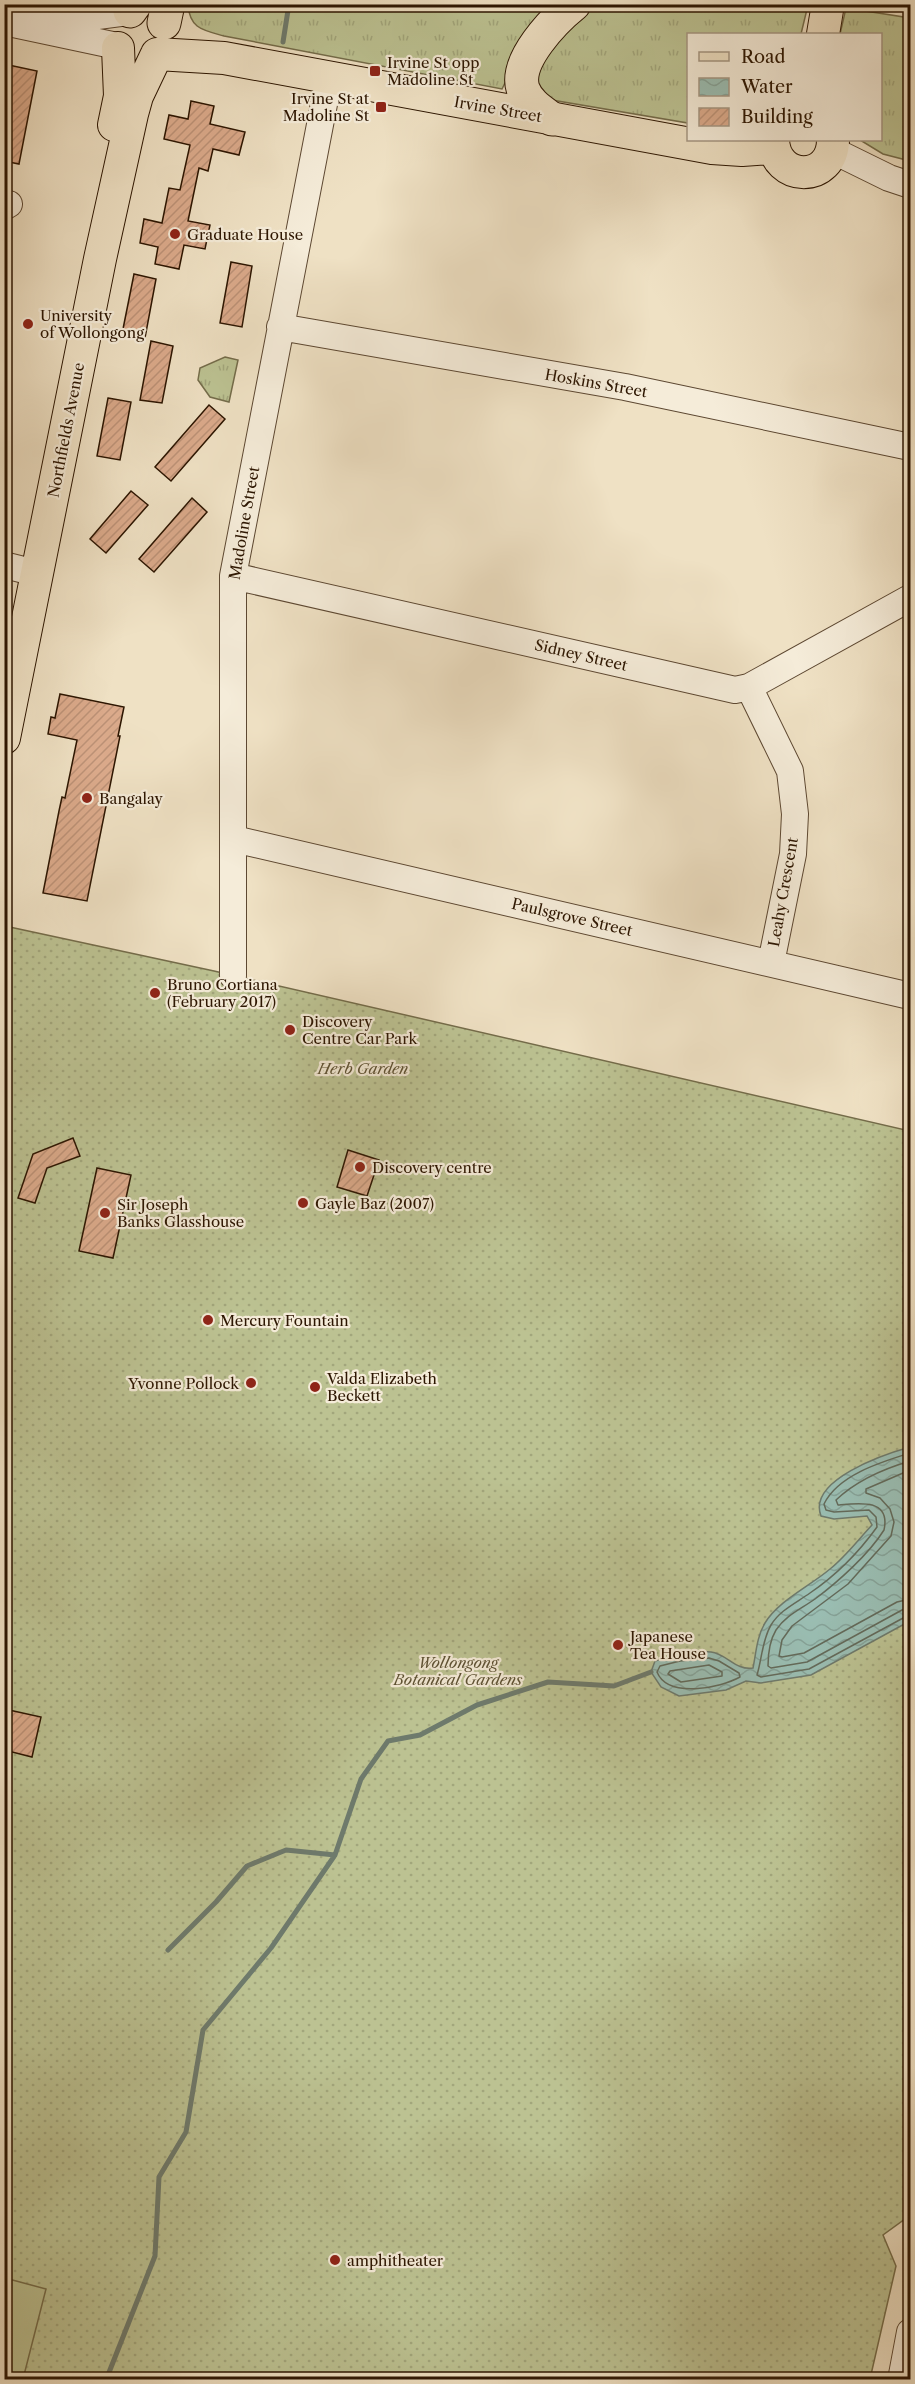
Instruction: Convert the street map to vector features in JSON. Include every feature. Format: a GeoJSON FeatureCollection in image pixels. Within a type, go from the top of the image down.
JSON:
{"type":"FeatureCollection","features":[{"type":"Feature","properties":{"kind":"highway"},"geometry":{"type":"LineString","coordinates":[[552,119],[532,104],[526,95],[522,76],[525,65],[539,41],[574,4]]}},
{"type":"Feature","properties":{"kind":"main road"},"geometry":{"type":"LineString","coordinates":[[131,9],[150,10],[158,15],[162,33],[147,60],[138,61],[124,55],[118,47],[115,37],[116,27],[120,18],[131,9]]}},
{"type":"Feature","properties":{"kind":"main road","name":"Irvine Street"},"geometry":{"type":"LineString","coordinates":[[162,33],[224,58],[552,119],[712,148],[742,150],[773,144]]}},
{"type":"Feature","properties":{"kind":"main road","name":"Northfields Avenue"},"geometry":{"type":"LineString","coordinates":[[4,738],[100,259],[132,114],[162,33]]}},
{"type":"Feature","properties":{"kind":"main road","name":"Northfields Avenue"},"geometry":{"type":"LineString","coordinates":[[4,670],[14,568],[31,525],[47,458],[118,109],[120,96],[118,47]]}},
{"type":"Feature","properties":{"kind":"main road"},"geometry":{"type":"LineString","coordinates":[[773,144],[782,164],[798,172],[815,170],[823,165],[833,145]]}},
{"type":"Feature","properties":{"kind":"street"},"geometry":{"type":"LineString","coordinates":[[14,4],[74,16],[90,16],[131,9]]}},
{"type":"Feature","properties":{"kind":"street"},"geometry":{"type":"LineString","coordinates":[[4,22],[118,47]]}},
{"type":"Feature","properties":{"kind":"street","name":"Madoline Street"},"geometry":{"type":"LineString","coordinates":[[233,976],[233,576],[329,78]]}},
{"type":"Feature","properties":{"kind":"street"},"geometry":{"type":"LineString","coordinates":[[833,145],[875,171],[910,185]]}},
{"type":"Feature","properties":{"kind":"street","name":"Hoskins Street"},"geometry":{"type":"LineString","coordinates":[[280,327],[625,387],[910,447]]}},
{"type":"Feature","properties":{"kind":"street","name":"Sidney Street"},"geometry":{"type":"LineString","coordinates":[[233,576],[735,690],[749,687],[910,598]]}},
{"type":"Feature","properties":{"kind":"street","name":"Leahy Crescent"},"geometry":{"type":"LineString","coordinates":[[749,687],[790,771],[795,814],[793,854],[771,963]]}},
{"type":"Feature","properties":{"kind":"street","name":"Paulsgrove Street"},"geometry":{"type":"LineString","coordinates":[[234,839],[910,996]]}},
{"type":"Feature","properties":{"kind":"street"},"geometry":{"type":"LineString","coordinates":[[901,2379],[910,2332]]}},
{"type":"Feature","properties":{"kind":"green space"},"geometry":{"type":"Polygon","coordinates":[[[188,5],[560,5],[524,45],[502,89],[224,36],[204,30],[195,24],[189,13],[188,5]]]}},
{"type":"Feature","properties":{"kind":"green space"},"geometry":{"type":"Polygon","coordinates":[[[592,5],[808,5],[801,33],[687,33],[687,123],[540,98],[529,65],[566,22],[592,5]]]}},
{"type":"Feature","properties":{"kind":"green space"},"geometry":{"type":"Polygon","coordinates":[[[846,8],[910,18],[910,161],[883,154],[862,141],[882,141],[882,33],[840,33],[846,8]]]}},
{"type":"Feature","properties":{"kind":"green space"},"geometry":{"type":"Polygon","coordinates":[[[225,357],[238,360],[229,402],[210,397],[198,380],[200,368],[225,357]]]}},
{"type":"Feature","properties":{"kind":"green space","name":"Wollongong Botanical Gardens"},"geometry":{"type":"Polygon","coordinates":[[[5,926],[214,971],[910,1131],[910,2210],[909,2216],[883,2235],[896,2266],[870,2379],[5,2380],[5,926]]]}},
{"type":"Feature","properties":{"kind":"green space"},"geometry":{"type":"Polygon","coordinates":[[[5,2278],[46,2289],[23,2379],[5,2379],[5,2278]]]}},
{"type":"Feature","properties":{"kind":"water"},"geometry":{"type":"Polygon","coordinates":[[[910,1447],[910,1621],[811,1675],[761,1683],[746,1681],[726,1690],[679,1696],[661,1687],[651,1672],[655,1661],[683,1654],[717,1653],[736,1665],[753,1668],[760,1633],[771,1615],[836,1564],[872,1525],[867,1516],[834,1519],[821,1516],[820,1503],[825,1491],[836,1480],[867,1462],[910,1447]]]}},
{"type":"Feature","properties":{"kind":"building"},"geometry":{"type":"Polygon","coordinates":[[[4,64],[37,71],[19,164],[4,161],[4,64]]]}},
{"type":"Feature","properties":{"kind":"building"},"geometry":{"type":"Polygon","coordinates":[[[191,101],[214,106],[210,124],[245,132],[239,155],[213,149],[208,171],[199,168],[188,221],[210,225],[205,249],[184,245],[179,269],[155,264],[158,247],[140,243],[144,219],[162,223],[169,188],[180,190],[190,145],[164,139],[169,115],[188,119],[191,101]]]}},
{"type":"Feature","properties":{"kind":"building","name":"Graduate House"},"geometry":{"type":"Polygon","coordinates":[[[231,262],[252,266],[242,327],[220,323],[231,262]]]}},
{"type":"Feature","properties":{"kind":"building"},"geometry":{"type":"Polygon","coordinates":[[[134,274],[156,279],[145,338],[122,334],[134,274]]]}},
{"type":"Feature","properties":{"kind":"building"},"geometry":{"type":"Polygon","coordinates":[[[151,341],[173,346],[162,403],[140,400],[151,341]]]}},
{"type":"Feature","properties":{"kind":"building"},"geometry":{"type":"Polygon","coordinates":[[[108,398],[131,402],[120,460],[97,456],[108,398]]]}},
{"type":"Feature","properties":{"kind":"building"},"geometry":{"type":"Polygon","coordinates":[[[209,405],[225,419],[171,481],[155,467],[209,405]]]}},
{"type":"Feature","properties":{"kind":"building"},"geometry":{"type":"Polygon","coordinates":[[[131,491],[148,505],[106,553],[90,539],[131,491]]]}},
{"type":"Feature","properties":{"kind":"building"},"geometry":{"type":"Polygon","coordinates":[[[192,498],[207,512],[154,572],[139,559],[192,498]]]}},
{"type":"Feature","properties":{"kind":"building","name":"Bangalay"},"geometry":{"type":"Polygon","coordinates":[[[60,694],[124,707],[87,901],[43,893],[62,797],[65,798],[77,740],[48,734],[51,717],[55,718],[60,694]]]}},
{"type":"Feature","properties":{"kind":"building"},"geometry":{"type":"Polygon","coordinates":[[[73,1138],[80,1156],[47,1168],[35,1203],[18,1198],[33,1154],[73,1138]]]}},
{"type":"Feature","properties":{"kind":"building","name":"Discovery centre"},"geometry":{"type":"Polygon","coordinates":[[[348,1150],[379,1160],[367,1196],[337,1187],[348,1150]]]}},
{"type":"Feature","properties":{"kind":"building","name":"Sir Joseph Banks Glasshouse"},"geometry":{"type":"Polygon","coordinates":[[[97,1168],[131,1175],[113,1258],[79,1251],[97,1168]]]}},
{"type":"Feature","properties":{"kind":"building"},"geometry":{"type":"Polygon","coordinates":[[[9,1710],[41,1717],[32,1757],[4,1750],[4,1727],[9,1710]]]}},
{"type":"Feature","properties":{"kind":"waterway"},"geometry":{"type":"LineString","coordinates":[[283,42],[289,4]]}},
{"type":"Feature","properties":{"kind":"waterway"},"geometry":{"type":"LineString","coordinates":[[106,2380],[155,2256],[159,2177],[186,2132],[203,2030],[271,1948],[335,1855],[361,1779],[388,1741],[420,1735],[477,1705],[548,1682],[614,1686],[651,1672]]}},
{"type":"Feature","properties":{"kind":"waterway"},"geometry":{"type":"LineString","coordinates":[[168,1950],[216,1902],[247,1866],[286,1850],[335,1855]]}},
{"type":"Feature","properties":{"kind":"place","name":"Irvine St opp Madoline St"},"geometry":{"type":"Point","coordinates":[375,71]}},
{"type":"Feature","properties":{"kind":"place","name":"Irvine St at Madoline St"},"geometry":{"type":"Point","coordinates":[381,107]}},
{"type":"Feature","properties":{"kind":"place","name":"Graduate House"},"geometry":{"type":"Point","coordinates":[175,234]}},
{"type":"Feature","properties":{"kind":"place","name":"University of Wollongong"},"geometry":{"type":"Point","coordinates":[28,324]}},
{"type":"Feature","properties":{"kind":"place","name":"Bangalay"},"geometry":{"type":"Point","coordinates":[87,798]}},
{"type":"Feature","properties":{"kind":"place","name":"Bruno Cortiana (February 2017)"},"geometry":{"type":"Point","coordinates":[155,993]}},
{"type":"Feature","properties":{"kind":"place","name":"Discovery Centre Car Park"},"geometry":{"type":"Point","coordinates":[290,1030]}},
{"type":"Feature","properties":{"kind":"place","name":"Discovery centre"},"geometry":{"type":"Point","coordinates":[360,1167]}},
{"type":"Feature","properties":{"kind":"place","name":"Gayle Baz (2007)"},"geometry":{"type":"Point","coordinates":[303,1203]}},
{"type":"Feature","properties":{"kind":"place","name":"Sir Joseph Banks Glasshouse"},"geometry":{"type":"Point","coordinates":[105,1213]}},
{"type":"Feature","properties":{"kind":"place","name":"Mercury Fountain"},"geometry":{"type":"Point","coordinates":[208,1320]}},
{"type":"Feature","properties":{"kind":"place","name":"Yvonne Pollock"},"geometry":{"type":"Point","coordinates":[251,1383]}},
{"type":"Feature","properties":{"kind":"place","name":"Valda Elizabeth Beckett"},"geometry":{"type":"Point","coordinates":[315,1387]}},
{"type":"Feature","properties":{"kind":"place","name":"Japanese Tea House"},"geometry":{"type":"Point","coordinates":[618,1645]}},
{"type":"Feature","properties":{"kind":"place","name":"amphitheater"},"geometry":{"type":"Point","coordinates":[335,2260]}},
{"type":"Feature","properties":{"kind":"park label","name":"Herb Garden"},"geometry":{"type":"Point","coordinates":[363,1068]}}]}
